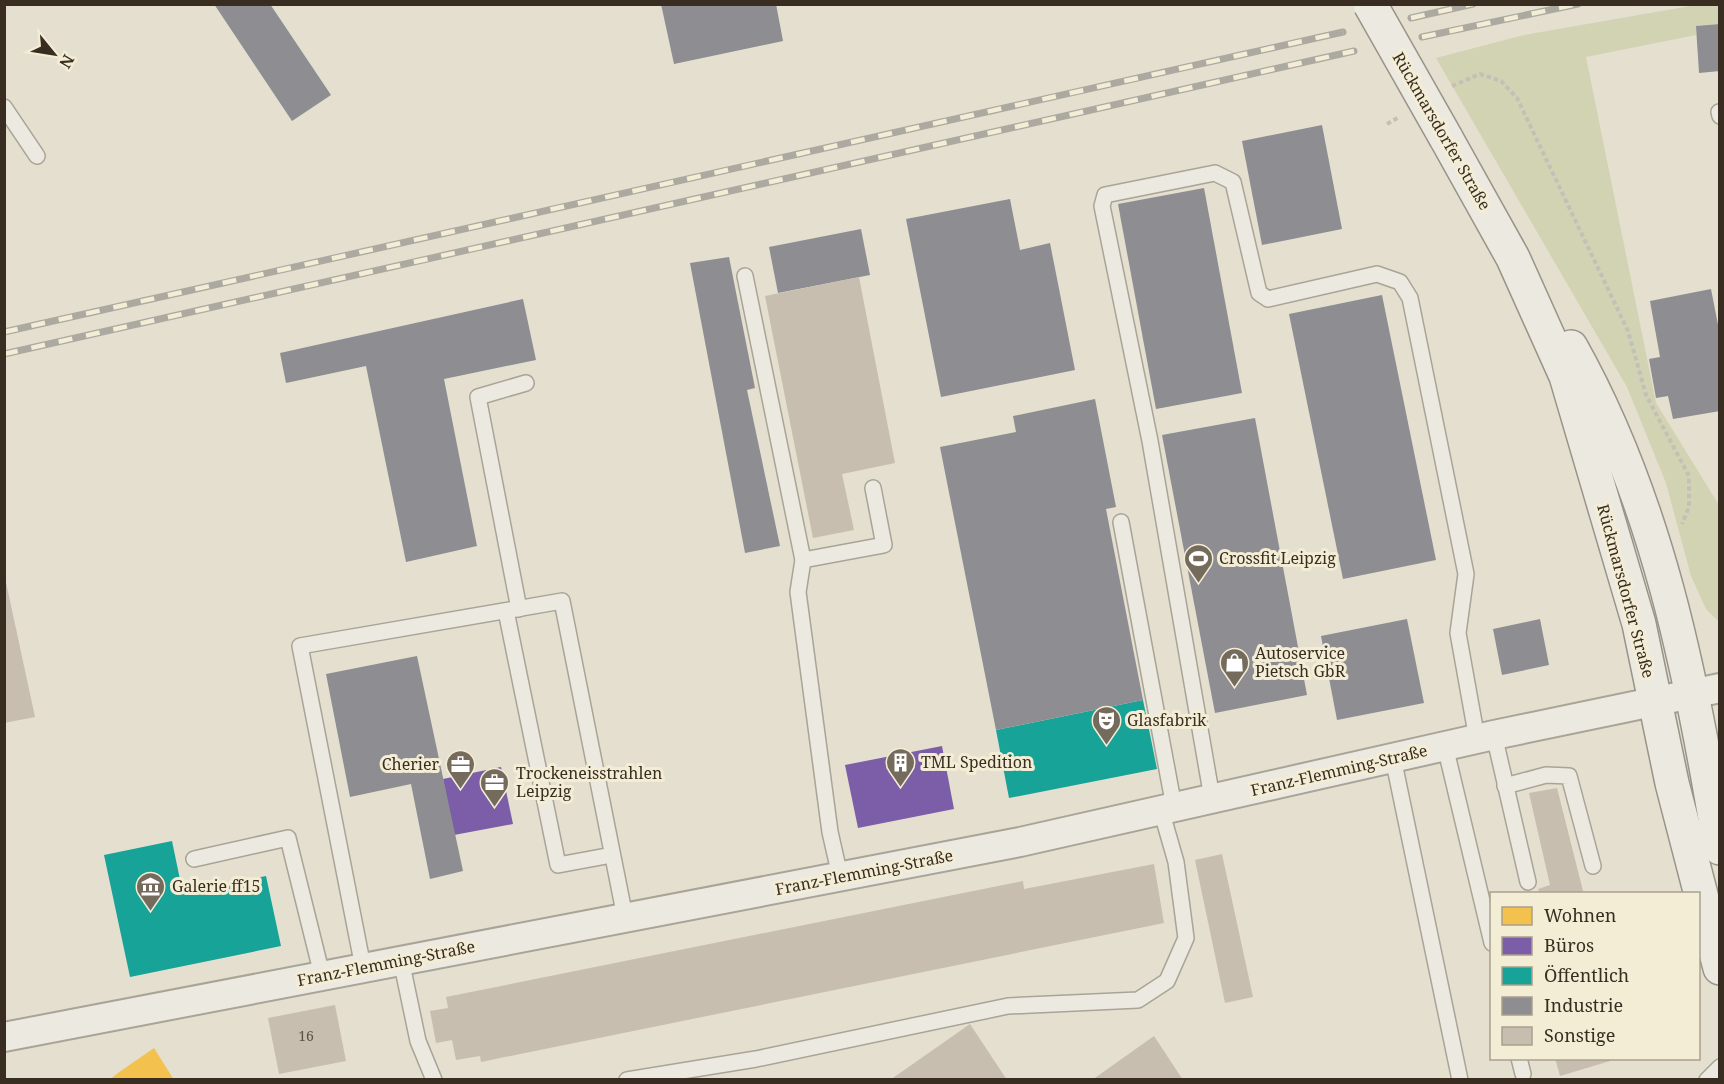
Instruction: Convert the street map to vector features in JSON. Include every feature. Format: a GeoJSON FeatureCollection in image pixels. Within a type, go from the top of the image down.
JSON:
{"type":"FeatureCollection","features":[{"type":"Feature","properties":{"kind":"main road","name":"Rückmarsdorfer Straße"},"geometry":{"type":"LineString","coordinates":[[1370,4],[1513,258],[1566,376],[1639,624],[1672,783],[1700,892]]}},
{"type":"Feature","properties":{"kind":"main road","name":"Rückmarsdorfer Straße"},"geometry":{"type":"LineString","coordinates":[[1513,258],[1556,320],[1591,382],[1624,453],[1652,536],[1674,615],[1705,691],[1719,848]]}},
{"type":"Feature","properties":{"kind":"main road","name":"Rückmarsdorfer Straße"},"geometry":{"type":"LineString","coordinates":[[1700,893],[1719,968]]}},
{"type":"Feature","properties":{"kind":"street","name":"Franz-Flemming-Straße"},"geometry":{"type":"LineString","coordinates":[[4,1037],[1020,842],[1485,737],[1705,691]]}},
{"type":"Feature","properties":{"kind":"lane"},"geometry":{"type":"LineString","coordinates":[[4,107],[37,156]]}},
{"type":"Feature","properties":{"kind":"lane"},"geometry":{"type":"LineString","coordinates":[[1212,798],[1150,441],[1102,206],[1105,195],[1215,173],[1233,182],[1259,293],[1268,299],[1377,274],[1400,282],[1410,298],[1466,574],[1458,633],[1485,737],[1505,786],[1528,882]]}},
{"type":"Feature","properties":{"kind":"lane"},"geometry":{"type":"LineString","coordinates":[[745,276],[803,560],[798,592],[830,832],[840,876]]}},
{"type":"Feature","properties":{"kind":"lane"},"geometry":{"type":"LineString","coordinates":[[526,383],[478,397],[512,610],[558,865],[612,855]]}},
{"type":"Feature","properties":{"kind":"lane"},"geometry":{"type":"LineString","coordinates":[[803,560],[884,545],[873,488]]}},
{"type":"Feature","properties":{"kind":"lane"},"geometry":{"type":"LineString","coordinates":[[627,1080],[756,1059],[1008,1006],[1138,1000],[1167,981],[1186,938],[1168,808],[1122,522]]}},
{"type":"Feature","properties":{"kind":"lane"},"geometry":{"type":"LineString","coordinates":[[363,967],[300,646],[562,601],[625,917]]}},
{"type":"Feature","properties":{"kind":"lane"},"geometry":{"type":"LineString","coordinates":[[1445,746],[1490,939]]}},
{"type":"Feature","properties":{"kind":"lane"},"geometry":{"type":"LineString","coordinates":[[1393,758],[1460,1080]]}},
{"type":"Feature","properties":{"kind":"lane"},"geometry":{"type":"LineString","coordinates":[[1505,786],[1546,776],[1569,776],[1593,866]]}},
{"type":"Feature","properties":{"kind":"lane"},"geometry":{"type":"LineString","coordinates":[[194,859],[288,838],[322,975]]}},
{"type":"Feature","properties":{"kind":"lane"},"geometry":{"type":"LineString","coordinates":[[401,960],[418,1041],[434,1080]]}},
{"type":"Feature","properties":{"kind":"lane"},"geometry":{"type":"LineString","coordinates":[[1519,1060],[1523,1074]]}},
{"type":"Feature","properties":{"kind":"lane"},"geometry":{"type":"LineString","coordinates":[[1707,1080],[1719,1067]]}},
{"type":"Feature","properties":{"kind":"path"},"geometry":{"type":"LineString","coordinates":[[1445,90],[1480,74],[1501,81],[1517,98],[1623,321],[1646,394],[1689,476],[1689,507],[1679,529],[1652,536]]}},
{"type":"Feature","properties":{"kind":"path"},"geometry":{"type":"LineString","coordinates":[[1387,124],[1406,113]]}},
{"type":"Feature","properties":{"kind":"green space"},"geometry":{"type":"Polygon","coordinates":[[[1696,5],[1719,5],[1719,24],[1696,26],[1696,35],[1586,57],[1656,403],[1719,505],[1719,622],[1706,609],[1691,576],[1666,483],[1627,387],[1436,58],[1524,35],[1696,5]]]}},
{"type":"Feature","properties":{"kind":"building: Wohnen"},"geometry":{"type":"Polygon","coordinates":[[[154,1048],[174,1080],[109,1080],[118,1073],[154,1048]]]}},
{"type":"Feature","properties":{"kind":"building: Büros","name":"TML Spedition"},"geometry":{"type":"Polygon","coordinates":[[[942,746],[954,809],[858,828],[845,765],[942,746]]]}},
{"type":"Feature","properties":{"kind":"building: Büros"},"geometry":{"type":"Polygon","coordinates":[[[501,767],[513,824],[454,835],[443,779],[501,767]]]}},
{"type":"Feature","properties":{"kind":"building: Öffentlich"},"geometry":{"type":"Polygon","coordinates":[[[1143,700],[1157,769],[1009,798],[996,730],[1143,700]]]}},
{"type":"Feature","properties":{"kind":"building: Öffentlich"},"geometry":{"type":"Polygon","coordinates":[[[172,841],[183,894],[266,876],[281,946],[130,977],[104,855],[172,841]]]}},
{"type":"Feature","properties":{"kind":"building: Industrie"},"geometry":{"type":"Polygon","coordinates":[[[214,4],[270,4],[331,95],[292,121],[214,4]]]}},
{"type":"Feature","properties":{"kind":"building: Industrie"},"geometry":{"type":"Polygon","coordinates":[[[661,4],[776,4],[783,41],[674,64],[661,4]]]}},
{"type":"Feature","properties":{"kind":"building: Industrie"},"geometry":{"type":"Polygon","coordinates":[[[1720,24],[1720,71],[1699,73],[1696,26],[1720,24]]]}},
{"type":"Feature","properties":{"kind":"building: Industrie"},"geometry":{"type":"Polygon","coordinates":[[[1322,125],[1342,229],[1262,245],[1242,141],[1322,125]]]}},
{"type":"Feature","properties":{"kind":"building: Industrie"},"geometry":{"type":"Polygon","coordinates":[[[1204,188],[1242,393],[1156,409],[1118,204],[1204,188]]]}},
{"type":"Feature","properties":{"kind":"building: Industrie"},"geometry":{"type":"Polygon","coordinates":[[[1010,199],[1020,250],[1050,243],[1075,370],[941,397],[906,219],[1010,199]]]}},
{"type":"Feature","properties":{"kind":"building: Industrie"},"geometry":{"type":"Polygon","coordinates":[[[861,229],[870,275],[778,293],[769,247],[861,229]]]}},
{"type":"Feature","properties":{"kind":"building: Industrie"},"geometry":{"type":"Polygon","coordinates":[[[729,257],[755,388],[747,390],[780,546],[745,553],[690,263],[729,257]]]}},
{"type":"Feature","properties":{"kind":"building: Industrie"},"geometry":{"type":"Polygon","coordinates":[[[1711,289],[1720,335],[1720,411],[1673,419],[1668,396],[1656,398],[1649,359],[1660,357],[1650,301],[1711,289]]]}},
{"type":"Feature","properties":{"kind":"building: Industrie"},"geometry":{"type":"Polygon","coordinates":[[[1382,295],[1436,560],[1343,579],[1289,314],[1382,295]]]}},
{"type":"Feature","properties":{"kind":"building: Industrie"},"geometry":{"type":"Polygon","coordinates":[[[523,299],[536,360],[444,379],[477,546],[406,562],[366,366],[286,383],[280,353],[523,299]]]}},
{"type":"Feature","properties":{"kind":"building: Industrie"},"geometry":{"type":"Polygon","coordinates":[[[1095,399],[1116,507],[1106,509],[1143,700],[996,730],[940,447],[1016,432],[1013,416],[1095,399]]]}},
{"type":"Feature","properties":{"kind":"building: Industrie"},"geometry":{"type":"Polygon","coordinates":[[[1255,418],[1307,695],[1215,713],[1162,435],[1255,418]]]}},
{"type":"Feature","properties":{"kind":"building: Industrie"},"geometry":{"type":"Polygon","coordinates":[[[1407,619],[1424,703],[1337,720],[1321,636],[1407,619]]]}},
{"type":"Feature","properties":{"kind":"building: Industrie"},"geometry":{"type":"Polygon","coordinates":[[[1540,619],[1549,665],[1502,675],[1493,629],[1540,619]]]}},
{"type":"Feature","properties":{"kind":"building: Industrie"},"geometry":{"type":"Polygon","coordinates":[[[417,656],[463,871],[430,879],[411,784],[350,797],[326,674],[417,656]]]}},
{"type":"Feature","properties":{"kind":"building: Sonstige"},"geometry":{"type":"Polygon","coordinates":[[[859,277],[895,463],[842,474],[854,530],[813,538],[765,296],[859,277]]]}},
{"type":"Feature","properties":{"kind":"building: Sonstige"},"geometry":{"type":"Polygon","coordinates":[[[4,573],[35,717],[4,723],[4,573]]]}},
{"type":"Feature","properties":{"kind":"building: Sonstige"},"geometry":{"type":"Polygon","coordinates":[[[1557,788],[1583,891],[1539,892],[1538,889],[1550,885],[1529,793],[1557,788]]]}},
{"type":"Feature","properties":{"kind":"building: Sonstige"},"geometry":{"type":"Polygon","coordinates":[[[1222,854],[1253,997],[1225,1003],[1195,860],[1222,854]]]}},
{"type":"Feature","properties":{"kind":"building: Sonstige"},"geometry":{"type":"Polygon","coordinates":[[[1154,864],[1164,923],[481,1062],[480,1056],[456,1060],[452,1040],[436,1043],[430,1011],[448,1008],[446,997],[1023,881],[1024,889],[1154,864]]]}},
{"type":"Feature","properties":{"kind":"building: Sonstige"},"geometry":{"type":"Polygon","coordinates":[[[335,1005],[346,1061],[279,1074],[268,1018],[335,1005]]]}},
{"type":"Feature","properties":{"kind":"building: Sonstige"},"geometry":{"type":"Polygon","coordinates":[[[970,1024],[1007,1080],[890,1080],[970,1024]]]}},
{"type":"Feature","properties":{"kind":"building: Sonstige"},"geometry":{"type":"Polygon","coordinates":[[[1154,1036],[1183,1080],[1092,1080],[1154,1036]]]}},
{"type":"Feature","properties":{"kind":"building: Sonstige"},"geometry":{"type":"Polygon","coordinates":[[[1556,1060],[1610,1060],[1610,1061],[1560,1076],[1556,1060]]]}},
{"type":"Feature","properties":{"kind":"railway"},"geometry":{"type":"LineString","coordinates":[[1411,18],[1473,4]]}},
{"type":"Feature","properties":{"kind":"railway"},"geometry":{"type":"LineString","coordinates":[[1422,37],[1578,4]]}},
{"type":"Feature","properties":{"kind":"railway"},"geometry":{"type":"LineString","coordinates":[[4,332],[1343,32]]}},
{"type":"Feature","properties":{"kind":"railway"},"geometry":{"type":"LineString","coordinates":[[4,354],[1354,51]]}},
{"type":"Feature","properties":{"kind":"place","name":"Crossfit Leipzig"},"geometry":{"type":"Point","coordinates":[1198,584]}},
{"type":"Feature","properties":{"kind":"place","name":"Autoservice Pietsch GbR"},"geometry":{"type":"Point","coordinates":[1234,688]}},
{"type":"Feature","properties":{"kind":"place","name":"Glasfabrik"},"geometry":{"type":"Point","coordinates":[1106,746]}},
{"type":"Feature","properties":{"kind":"place","name":"TML Spedition"},"geometry":{"type":"Point","coordinates":[900,788]}},
{"type":"Feature","properties":{"kind":"place","name":"Cherier"},"geometry":{"type":"Point","coordinates":[460,790]}},
{"type":"Feature","properties":{"kind":"place","name":"Trockeneisstrahlen Leipzig"},"geometry":{"type":"Point","coordinates":[495,808]}},
{"type":"Feature","properties":{"kind":"place","name":"Galerie ff15"},"geometry":{"type":"Point","coordinates":[151,912]}}]}
